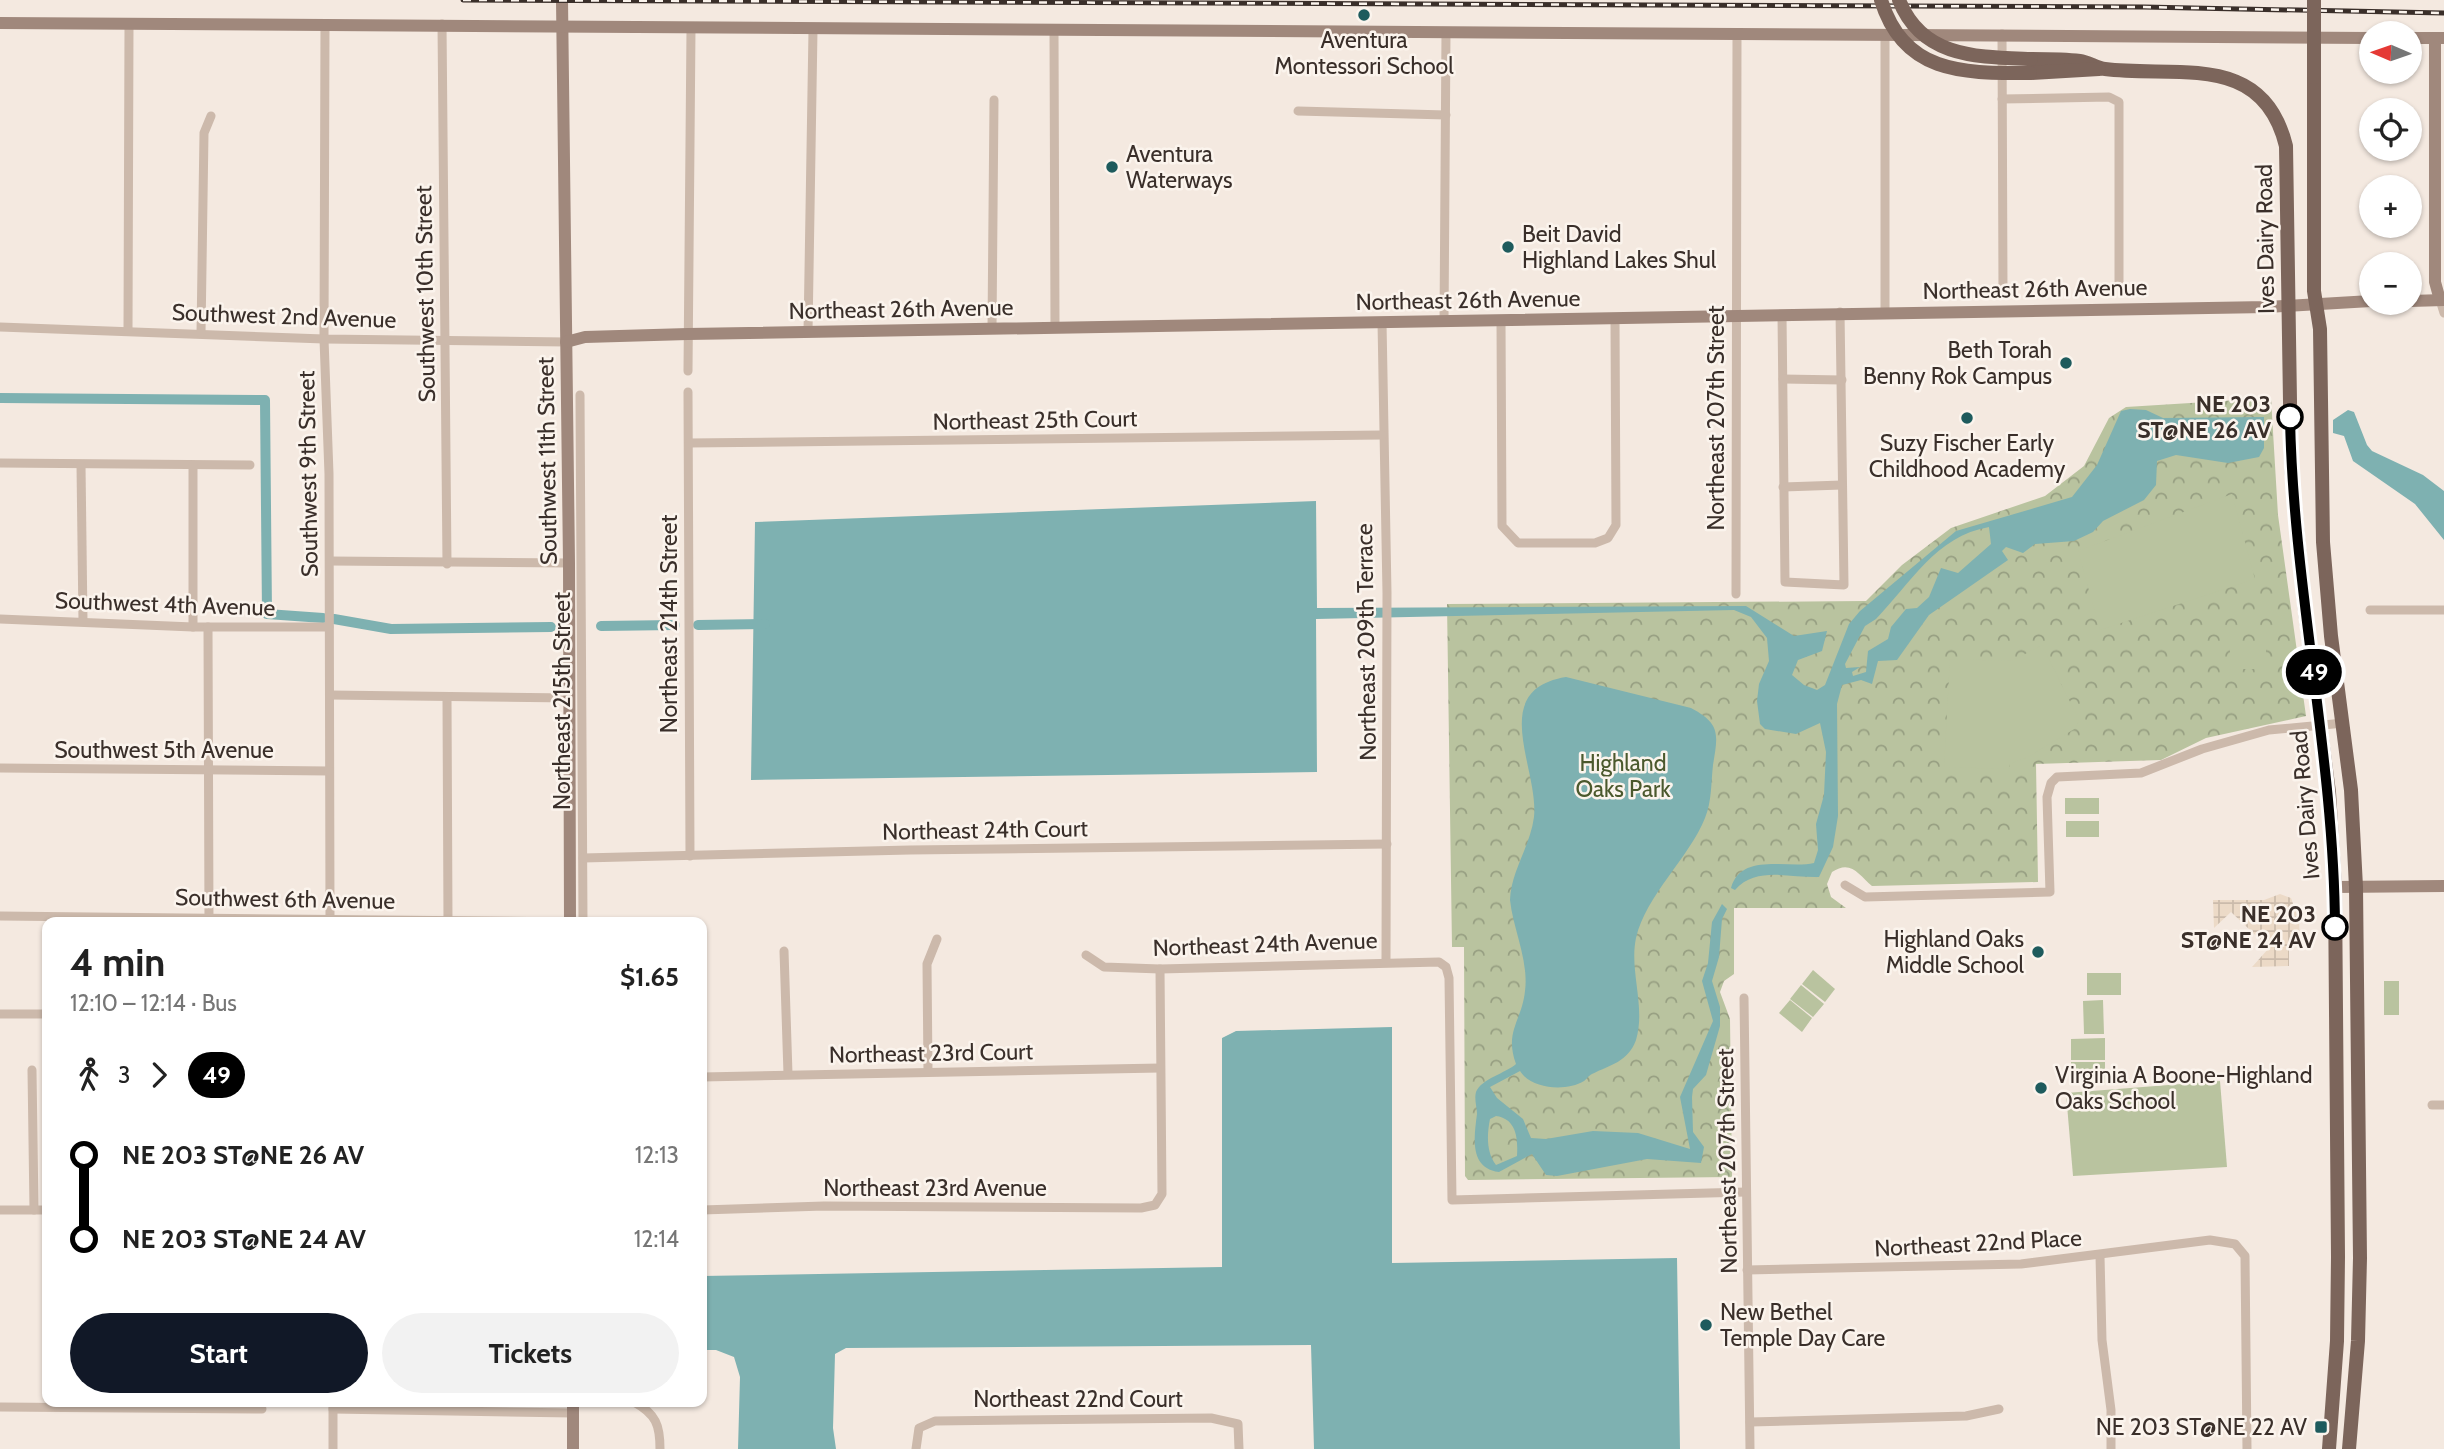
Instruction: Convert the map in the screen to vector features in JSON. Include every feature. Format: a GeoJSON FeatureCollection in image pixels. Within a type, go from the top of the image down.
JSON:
{"type":"FeatureCollection","features":[{"type":"Feature","properties":{"kind":"main road","name":"Southwest 11th Street"},"geometry":{"type":"LineString","coordinates":[[562,0],[570,917]]}},
{"type":"Feature","properties":{"kind":"main road"},"geometry":{"type":"LineString","coordinates":[[1881,0],[1899,36],[1932,62],[1961,72],[2031,66]]}},
{"type":"Feature","properties":{"kind":"main road"},"geometry":{"type":"LineString","coordinates":[[1899,0],[1915,28],[1947,50],[2031,66]]}},
{"type":"Feature","properties":{"kind":"main road"},"geometry":{"type":"LineString","coordinates":[[2314,7],[2321,0]]}},
{"type":"Feature","properties":{"kind":"main road","name":"Ives Dairy Road"},"geometry":{"type":"LineString","coordinates":[[2314,7],[2316,304],[2320,329],[2323,561],[2344,723],[2356,887],[2360,1258],[2358,1341],[2349,1449]]}},
{"type":"Feature","properties":{"kind":"main road"},"geometry":{"type":"LineString","coordinates":[[0,23],[2359,38]]}},
{"type":"Feature","properties":{"kind":"main road"},"geometry":{"type":"LineString","coordinates":[[2422,38],[2440,38],[2435,282],[2443,304],[2422,302]]}},
{"type":"Feature","properties":{"kind":"main road","name":"Ives Dairy Road"},"geometry":{"type":"LineString","coordinates":[[2031,66],[2215,74],[2248,88],[2268,106],[2281,130],[2287,152],[2291,465],[2305,611],[2321,725],[2335,887],[2338,1257],[2337,1341],[2329,1449]]}},
{"type":"Feature","properties":{"kind":"main road","name":"Northeast 26th Avenue"},"geometry":{"type":"LineString","coordinates":[[566,342],[585,337],[688,334],[2288,306],[2359,302]]}},
{"type":"Feature","properties":{"kind":"main road"},"geometry":{"type":"LineString","coordinates":[[2335,887],[2444,886]]}},
{"type":"Feature","properties":{"kind":"main road"},"geometry":{"type":"LineString","coordinates":[[573,1407],[573,1449]]}},
{"type":"Feature","properties":{"kind":"street","name":"Southwest 9th Street"},"geometry":{"type":"LineString","coordinates":[[325,24],[324,339],[330,561],[330,917]]}},
{"type":"Feature","properties":{"kind":"street","name":"Southwest 10th Street"},"geometry":{"type":"LineString","coordinates":[[442,24],[447,564]]}},
{"type":"Feature","properties":{"kind":"street"},"geometry":{"type":"LineString","coordinates":[[128,330],[129,25]]}},
{"type":"Feature","properties":{"kind":"street"},"geometry":{"type":"LineString","coordinates":[[688,371],[691,29]]}},
{"type":"Feature","properties":{"kind":"street"},"geometry":{"type":"LineString","coordinates":[[808,332],[813,30]]}},
{"type":"Feature","properties":{"kind":"street"},"geometry":{"type":"LineString","coordinates":[[1054,31],[1055,326]]}},
{"type":"Feature","properties":{"kind":"street"},"geometry":{"type":"LineString","coordinates":[[1444,322],[1446,32]]}},
{"type":"Feature","properties":{"kind":"street","name":"Northeast 207th Street"},"geometry":{"type":"LineString","coordinates":[[1736,594],[1737,33]]}},
{"type":"Feature","properties":{"kind":"street"},"geometry":{"type":"LineString","coordinates":[[1885,34],[1885,312]]}},
{"type":"Feature","properties":{"kind":"street"},"geometry":{"type":"LineString","coordinates":[[2002,34],[2003,292]]}},
{"type":"Feature","properties":{"kind":"street"},"geometry":{"type":"LineString","coordinates":[[2002,99],[2109,97],[2118,100],[2119,283]]}},
{"type":"Feature","properties":{"kind":"street"},"geometry":{"type":"LineString","coordinates":[[992,328],[994,100]]}},
{"type":"Feature","properties":{"kind":"street"},"geometry":{"type":"LineString","coordinates":[[1298,111],[1446,115]]}},
{"type":"Feature","properties":{"kind":"street"},"geometry":{"type":"LineString","coordinates":[[201,333],[204,133],[211,116]]}},
{"type":"Feature","properties":{"kind":"street"},"geometry":{"type":"LineString","coordinates":[[1782,314],[1785,582],[1844,585],[1840,312]]}},
{"type":"Feature","properties":{"kind":"street"},"geometry":{"type":"LineString","coordinates":[[1501,321],[1502,526],[1518,543],[1595,543],[1608,538],[1616,524],[1615,319]]}},
{"type":"Feature","properties":{"kind":"street","name":"Northeast 209th Terrace"},"geometry":{"type":"LineString","coordinates":[[1382,322],[1387,606],[1386,961]]}},
{"type":"Feature","properties":{"kind":"street","name":"Southwest 2nd Avenue"},"geometry":{"type":"LineString","coordinates":[[0,327],[324,339],[566,342]]}},
{"type":"Feature","properties":{"kind":"street"},"geometry":{"type":"LineString","coordinates":[[1783,379],[1842,380]]}},
{"type":"Feature","properties":{"kind":"street","name":"Northeast 214th Street"},"geometry":{"type":"LineString","coordinates":[[688,392],[690,856]]}},
{"type":"Feature","properties":{"kind":"street","name":"Northeast 215th Street"},"geometry":{"type":"LineString","coordinates":[[580,395],[583,917]]}},
{"type":"Feature","properties":{"kind":"street","name":"Northeast 25th Court"},"geometry":{"type":"LineString","coordinates":[[688,443],[1382,435]]}},
{"type":"Feature","properties":{"kind":"street"},"geometry":{"type":"LineString","coordinates":[[0,463],[81,466],[250,465]]}},
{"type":"Feature","properties":{"kind":"street"},"geometry":{"type":"LineString","coordinates":[[193,465],[193,627]]}},
{"type":"Feature","properties":{"kind":"street"},"geometry":{"type":"LineString","coordinates":[[81,466],[83,621]]}},
{"type":"Feature","properties":{"kind":"street"},"geometry":{"type":"LineString","coordinates":[[1783,487],[1842,485]]}},
{"type":"Feature","properties":{"kind":"street"},"geometry":{"type":"LineString","coordinates":[[330,561],[569,563]]}},
{"type":"Feature","properties":{"kind":"street"},"geometry":{"type":"LineString","coordinates":[[2370,610],[2444,610]]}},
{"type":"Feature","properties":{"kind":"street","name":"Southwest 4th Avenue"},"geometry":{"type":"LineString","coordinates":[[0,619],[193,627],[329,627]]}},
{"type":"Feature","properties":{"kind":"street"},"geometry":{"type":"LineString","coordinates":[[208,627],[211,769],[209,917]]}},
{"type":"Feature","properties":{"kind":"street"},"geometry":{"type":"LineString","coordinates":[[330,695],[570,698]]}},
{"type":"Feature","properties":{"kind":"street"},"geometry":{"type":"LineString","coordinates":[[447,698],[448,917]]}},
{"type":"Feature","properties":{"kind":"street"},"geometry":{"type":"LineString","coordinates":[[1844,885],[1865,897],[2050,892],[2047,797],[2051,783],[2057,777],[2141,773],[2243,736],[2269,730],[2344,723]]}},
{"type":"Feature","properties":{"kind":"street","name":"Southwest 5th Avenue"},"geometry":{"type":"LineString","coordinates":[[0,768],[328,771]]}},
{"type":"Feature","properties":{"kind":"street","name":"Northeast 24th Court"},"geometry":{"type":"LineString","coordinates":[[583,858],[1387,844]]}},
{"type":"Feature","properties":{"kind":"street","name":"Southwest 6th Avenue"},"geometry":{"type":"LineString","coordinates":[[0,916],[42,917]]}},
{"type":"Feature","properties":{"kind":"street"},"geometry":{"type":"LineString","coordinates":[[928,1072],[927,964],[937,939]]}},
{"type":"Feature","properties":{"kind":"street"},"geometry":{"type":"LineString","coordinates":[[784,951],[788,1074]]}},
{"type":"Feature","properties":{"kind":"street","name":"Northeast 24th Avenue"},"geometry":{"type":"LineString","coordinates":[[1086,955],[1104,967],[1160,969],[1386,961],[1439,962],[1446,967],[1450,1000],[1452,1200],[1746,1192]]}},
{"type":"Feature","properties":{"kind":"street"},"geometry":{"type":"LineString","coordinates":[[1160,969],[1160,1068]]}},
{"type":"Feature","properties":{"kind":"street","name":"Northeast 207th Street"},"geometry":{"type":"LineString","coordinates":[[1744,999],[1750,1449]]}},
{"type":"Feature","properties":{"kind":"street"},"geometry":{"type":"LineString","coordinates":[[0,1014],[42,1014]]}},
{"type":"Feature","properties":{"kind":"street","name":"Northeast 23rd Court"},"geometry":{"type":"LineString","coordinates":[[707,1077],[1160,1068]]}},
{"type":"Feature","properties":{"kind":"street","name":"Northeast 23rd Avenue"},"geometry":{"type":"LineString","coordinates":[[707,1210],[824,1206],[1141,1208],[1155,1205],[1162,1194],[1160,1068]]}},
{"type":"Feature","properties":{"kind":"street"},"geometry":{"type":"LineString","coordinates":[[32,1070],[34,1210]]}},
{"type":"Feature","properties":{"kind":"street"},"geometry":{"type":"LineString","coordinates":[[2432,1105],[2444,1105]]}},
{"type":"Feature","properties":{"kind":"street"},"geometry":{"type":"LineString","coordinates":[[0,1210],[42,1210]]}},
{"type":"Feature","properties":{"kind":"street","name":"Northeast 22nd Place"},"geometry":{"type":"LineString","coordinates":[[1747,1270],[2021,1264],[2210,1240],[2235,1244],[2245,1256],[2247,1449]]}},
{"type":"Feature","properties":{"kind":"street"},"geometry":{"type":"LineString","coordinates":[[2100,1256],[2102,1340],[2111,1410],[2111,1449]]}},
{"type":"Feature","properties":{"kind":"street"},"geometry":{"type":"LineString","coordinates":[[0,1407],[42,1407]]}},
{"type":"Feature","properties":{"kind":"street"},"geometry":{"type":"LineString","coordinates":[[238,1407],[262,1409]]}},
{"type":"Feature","properties":{"kind":"street"},"geometry":{"type":"LineString","coordinates":[[333,1407],[334,1449]]}},
{"type":"Feature","properties":{"kind":"street"},"geometry":{"type":"LineString","coordinates":[[644,1407],[651,1411],[657,1421],[660,1449]]}},
{"type":"Feature","properties":{"kind":"street"},"geometry":{"type":"LineString","coordinates":[[1750,1422],[1966,1416],[2000,1409]]}},
{"type":"Feature","properties":{"kind":"street","name":"Northeast 22nd Court"},"geometry":{"type":"LineString","coordinates":[[916,1449],[919,1428],[935,1421],[1212,1418],[1238,1424],[1239,1449]]}},
{"type":"Feature","properties":{"kind":"green space","name":"Highland Oaks Park"},"geometry":{"type":"Polygon","coordinates":[[[2271,398],[2278,515],[2306,716],[2206,738],[2161,760],[2036,764],[2038,882],[1872,886],[1854,870],[1844,867],[1832,872],[1827,884],[1831,897],[1846,908],[1734,908],[1734,974],[1724,981],[1720,992],[1730,1019],[1732,1177],[1468,1180],[1465,1176],[1464,947],[1452,947],[1447,604],[1866,601],[1902,565],[1951,528],[2045,496],[2084,466],[2109,418],[2126,407],[2271,398]]]}},
{"type":"Feature","properties":{"kind":"green space"},"geometry":{"type":"Polygon","coordinates":[[[2232,494],[2255,579],[2100,630],[2078,551],[2232,494]]]}},
{"type":"Feature","properties":{"kind":"green space"},"geometry":{"type":"Polygon","coordinates":[[[2042,645],[2079,720],[2076,728],[2028,757],[2010,764],[2009,769],[1944,767],[1950,659],[2012,661],[2042,645]]]}},
{"type":"Feature","properties":{"kind":"green space"},"geometry":{"type":"Polygon","coordinates":[[[2230,646],[2266,646],[2266,669],[2230,669],[2230,646]]]}},
{"type":"Feature","properties":{"kind":"green space"},"geometry":{"type":"Polygon","coordinates":[[[2065,798],[2099,798],[2099,814],[2065,814],[2065,798]]]}},
{"type":"Feature","properties":{"kind":"green space"},"geometry":{"type":"Polygon","coordinates":[[[2066,821],[2099,821],[2099,837],[2066,837],[2066,821]]]}},
{"type":"Feature","properties":{"kind":"green space"},"geometry":{"type":"Polygon","coordinates":[[[1813,970],[1835,989],[1825,1002],[1802,984],[1813,970]]]}},
{"type":"Feature","properties":{"kind":"green space"},"geometry":{"type":"Polygon","coordinates":[[[2087,973],[2121,973],[2121,995],[2087,995],[2087,973]]]}},
{"type":"Feature","properties":{"kind":"green space"},"geometry":{"type":"Polygon","coordinates":[[[2384,981],[2399,981],[2399,1015],[2384,1015],[2384,981]]]}},
{"type":"Feature","properties":{"kind":"green space"},"geometry":{"type":"Polygon","coordinates":[[[1801,985],[1824,1004],[1813,1017],[1790,999],[1801,985]]]}},
{"type":"Feature","properties":{"kind":"green space"},"geometry":{"type":"Polygon","coordinates":[[[1790,1000],[1812,1018],[1802,1032],[1779,1013],[1790,1000]]]}},
{"type":"Feature","properties":{"kind":"green space"},"geometry":{"type":"Polygon","coordinates":[[[2103,1000],[2104,1034],[2084,1034],[2083,1001],[2103,1000]]]}},
{"type":"Feature","properties":{"kind":"green space"},"geometry":{"type":"Polygon","coordinates":[[[2105,1038],[2105,1060],[2071,1060],[2071,1039],[2105,1038]]]}},
{"type":"Feature","properties":{"kind":"green space"},"geometry":{"type":"Polygon","coordinates":[[[2071,1062],[2105,1062],[2105,1083],[2071,1084],[2071,1062]]]}},
{"type":"Feature","properties":{"kind":"green space"},"geometry":{"type":"Polygon","coordinates":[[[2220,1081],[2227,1167],[2073,1176],[2066,1093],[2220,1081]]]}},
{"type":"Feature","properties":{"kind":"shaded area"},"geometry":{"type":"Polygon","coordinates":[[[2280,894],[2291,898],[2299,920],[2300,942],[2289,943],[2289,966],[2252,967],[2269,948],[2231,912],[2214,928],[2213,900],[2264,900],[2280,894]]]}},
{"type":"Feature","properties":{"kind":"water"},"geometry":{"type":"Polygon","coordinates":[[[2146,410],[2163,418],[2264,417],[2264,448],[2259,457],[2228,463],[2176,455],[2157,461],[2156,485],[2144,500],[2103,521],[2093,532],[2074,541],[2035,544],[2023,553],[2006,547],[2002,551],[2008,560],[1929,615],[1897,660],[1878,661],[1872,684],[1861,680],[1842,685],[1837,704],[1838,816],[1833,847],[1819,877],[1763,876],[1743,883],[1735,890],[1731,888],[1736,877],[1755,866],[1814,863],[1818,850],[1816,824],[1824,795],[1826,752],[1820,723],[1796,734],[1765,729],[1760,724],[1757,701],[1759,684],[1769,661],[1767,638],[1751,617],[1734,610],[1316,619],[1317,772],[751,780],[755,522],[1316,501],[1317,608],[1746,606],[1794,636],[1827,631],[1822,651],[1798,660],[1792,675],[1804,685],[1817,690],[1825,685],[1849,624],[1860,611],[1956,531],[2072,497],[2097,465],[2121,411],[2146,410]],[[1989,527],[1970,532],[1954,540],[1925,563],[1876,619],[1865,626],[1845,664],[1846,668],[1860,667],[1852,672],[1853,676],[1866,672],[1868,651],[1888,639],[1891,627],[1906,609],[1917,608],[1929,597],[1941,568],[1958,573],[1991,544],[1989,527]]]}},
{"type":"Feature","properties":{"kind":"water"},"geometry":{"type":"Polygon","coordinates":[[[2348,410],[2354,412],[2372,451],[2423,475],[2444,491],[2444,540],[2415,504],[2353,461],[2344,436],[2333,433],[2333,420],[2348,410]]]}},
{"type":"Feature","properties":{"kind":"water"},"geometry":{"type":"Polygon","coordinates":[[[1566,677],[1691,708],[1701,714],[1712,725],[1716,738],[1710,798],[1698,833],[1649,907],[1636,938],[1634,963],[1639,1027],[1633,1047],[1618,1062],[1568,1087],[1540,1085],[1532,1082],[1520,1071],[1490,1087],[1497,1098],[1523,1119],[1531,1138],[1546,1139],[1593,1131],[1638,1133],[1690,1149],[1680,1097],[1713,1021],[1702,981],[1708,963],[1712,922],[1722,904],[1727,909],[1722,919],[1719,957],[1712,981],[1720,1007],[1720,1026],[1706,1075],[1693,1089],[1692,1097],[1693,1132],[1704,1147],[1701,1163],[1647,1159],[1557,1176],[1546,1175],[1532,1154],[1499,1172],[1489,1169],[1478,1158],[1475,1141],[1476,1092],[1483,1083],[1516,1064],[1513,1034],[1526,980],[1510,900],[1534,817],[1534,797],[1522,734],[1522,714],[1528,697],[1542,685],[1566,677]],[[1496,1116],[1490,1119],[1489,1125],[1489,1149],[1496,1165],[1517,1156],[1515,1131],[1503,1118],[1496,1116]]]}},
{"type":"Feature","properties":{"kind":"water"},"geometry":{"type":"Polygon","coordinates":[[[1392,1027],[1392,1263],[1677,1258],[1680,1449],[1314,1449],[1311,1345],[846,1348],[835,1354],[833,1428],[836,1449],[738,1449],[740,1377],[734,1357],[716,1350],[707,1350],[707,1276],[1222,1267],[1222,1038],[1236,1031],[1392,1027]]]}},
{"type":"Feature","properties":{"kind":"waterway"},"geometry":{"type":"LineString","coordinates":[[0,398],[265,400],[267,614],[323,618]]}},
{"type":"Feature","properties":{"kind":"waterway"},"geometry":{"type":"LineString","coordinates":[[334,619],[391,629],[551,627]]}},
{"type":"Feature","properties":{"kind":"waterway"},"geometry":{"type":"LineString","coordinates":[[698,625],[765,624]]}},
{"type":"Feature","properties":{"kind":"waterway"},"geometry":{"type":"LineString","coordinates":[[601,626],[675,625]]}},
{"type":"Feature","properties":{"kind":"railway"},"geometry":{"type":"LineString","coordinates":[[463,0],[2144,7],[2444,13]]}},
{"type":"Feature","properties":{"kind":"bus line","name":"49"},"geometry":{"type":"LineString","coordinates":[[2290,417],[2297,544],[2329,792],[2335,927]]}},
{"type":"Feature","properties":{"kind":"place","name":"Aventura Montessori School"},"geometry":{"type":"Point","coordinates":[1364,15]}},
{"type":"Feature","properties":{"kind":"place","name":"Aventura Waterways"},"geometry":{"type":"Point","coordinates":[1112,167]}},
{"type":"Feature","properties":{"kind":"place","name":"Beit David Highland Lakes Shul"},"geometry":{"type":"Point","coordinates":[1508,247]}},
{"type":"Feature","properties":{"kind":"place","name":"Beth Torah Benny Rok Campus"},"geometry":{"type":"Point","coordinates":[2066,363]}},
{"type":"Feature","properties":{"kind":"place","name":"NE 203 ST@NE 26 AV"},"geometry":{"type":"Point","coordinates":[2290,417]}},
{"type":"Feature","properties":{"kind":"place","name":"Suzy Fischer Early Childhood Academy"},"geometry":{"type":"Point","coordinates":[1967,418]}},
{"type":"Feature","properties":{"kind":"place","name":"NE 203 ST@NE 24 AV"},"geometry":{"type":"Point","coordinates":[2335,927]}},
{"type":"Feature","properties":{"kind":"place","name":"Highland Oaks Middle School"},"geometry":{"type":"Point","coordinates":[2038,952]}},
{"type":"Feature","properties":{"kind":"place","name":"Virginia A Boone-Highland Oaks School"},"geometry":{"type":"Point","coordinates":[2041,1088]}},
{"type":"Feature","properties":{"kind":"place","name":"New Bethel Temple Day Care"},"geometry":{"type":"Point","coordinates":[1706,1325]}},
{"type":"Feature","properties":{"kind":"place","name":"NE 203 ST@NE 22 AV"},"geometry":{"type":"Point","coordinates":[2321,1427]}}]}
